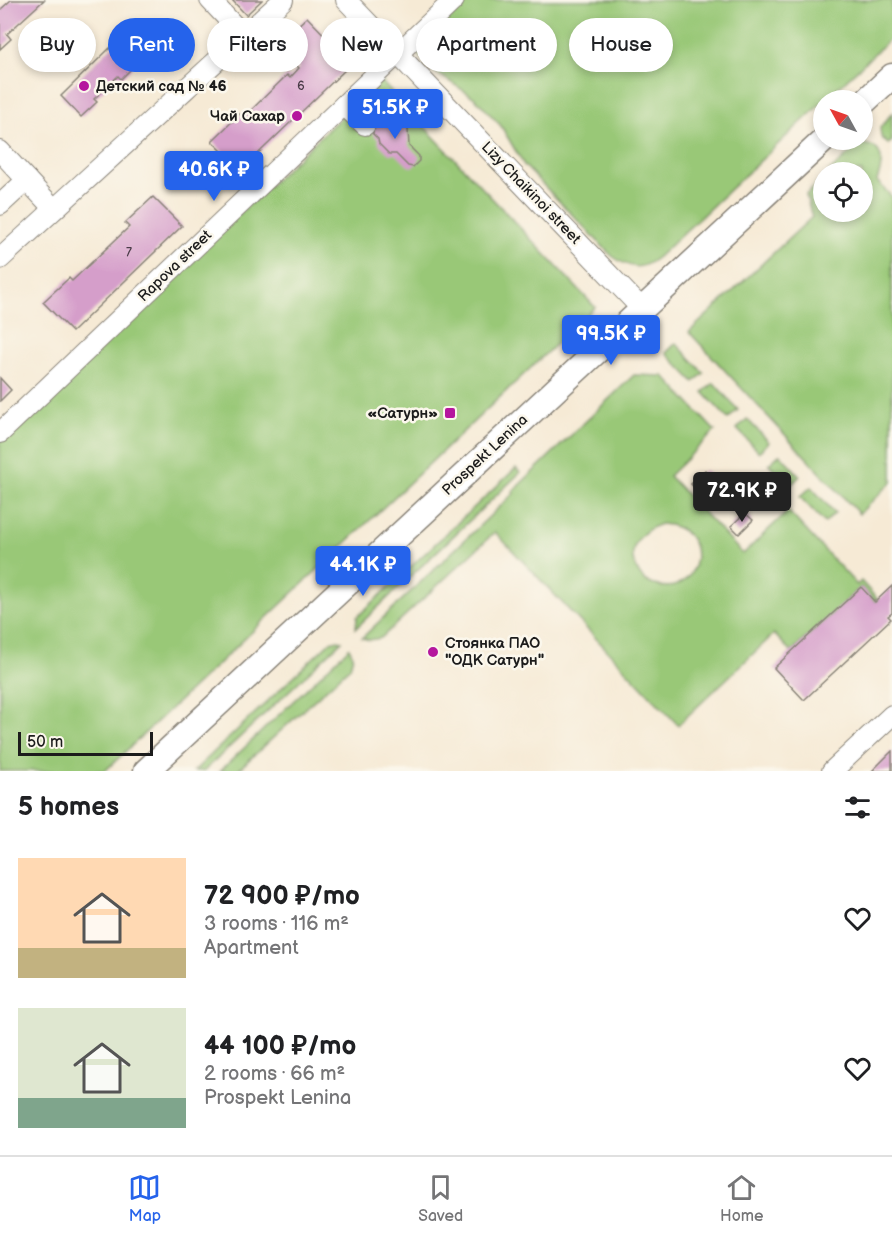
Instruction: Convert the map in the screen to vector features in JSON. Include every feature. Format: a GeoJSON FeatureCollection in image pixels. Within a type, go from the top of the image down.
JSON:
{"type":"FeatureCollection","features":[{"type":"Feature","properties":{"kind":"main road"},"geometry":{"type":"LineString","coordinates":[[873,94],[892,76]]}},
{"type":"Feature","properties":{"kind":"main road","name":"Prospekt Lenina"},"geometry":{"type":"LineString","coordinates":[[146,771],[813,150]]}},
{"type":"Feature","properties":{"kind":"street"},"geometry":{"type":"LineString","coordinates":[[210,0],[227,18]]}},
{"type":"Feature","properties":{"kind":"street"},"geometry":{"type":"LineString","coordinates":[[264,18],[283,0]]}},
{"type":"Feature","properties":{"kind":"street","name":"Lizy Chaikinoi street"},"geometry":{"type":"LineString","coordinates":[[346,0],[363,18]]}},
{"type":"Feature","properties":{"kind":"street","name":"Rapova street"},"geometry":{"type":"LineString","coordinates":[[404,46],[454,0]]}},
{"type":"Feature","properties":{"kind":"street","name":"Lizy Chaikinoi street"},"geometry":{"type":"LineString","coordinates":[[404,60],[642,309]]}},
{"type":"Feature","properties":{"kind":"street"},"geometry":{"type":"LineString","coordinates":[[3,250],[54,209],[207,70]]}},
{"type":"Feature","properties":{"kind":"street","name":"Rapova street"},"geometry":{"type":"LineString","coordinates":[[0,433],[378,72]]}},
{"type":"Feature","properties":{"kind":"street"},"geometry":{"type":"LineString","coordinates":[[344,105],[365,126]]}},
{"type":"Feature","properties":{"kind":"street"},"geometry":{"type":"LineString","coordinates":[[0,151],[54,209]]}},
{"type":"Feature","properties":{"kind":"street"},"geometry":{"type":"LineString","coordinates":[[0,205],[27,180]]}},
{"type":"Feature","properties":{"kind":"street"},"geometry":{"type":"LineString","coordinates":[[832,771],[892,715]]}},
{"type":"Feature","properties":{"kind":"green space"},"geometry":{"type":"Polygon","coordinates":[[[465,0],[892,0],[892,37],[836,90],[813,90],[813,111],[658,257],[646,265],[635,267],[624,264],[612,256],[524,165],[501,126],[475,98],[435,72],[557,72],[557,18],[446,18],[465,0]]]}},
{"type":"Feature","properties":{"kind":"green space"},"geometry":{"type":"Polygon","coordinates":[[[380,80],[595,307],[105,771],[0,771],[0,441],[380,80]]]}},
{"type":"Feature","properties":{"kind":"green space"},"geometry":{"type":"Polygon","coordinates":[[[892,113],[892,141],[888,144],[881,137],[880,128],[892,113]]]}},
{"type":"Feature","properties":{"kind":"green space"},"geometry":{"type":"Polygon","coordinates":[[[873,147],[876,149],[881,158],[877,181],[892,197],[892,482],[859,514],[689,332],[812,217],[806,195],[813,188],[813,222],[873,222],[873,162],[840,162],[853,150],[873,150],[873,147]]]}},
{"type":"Feature","properties":{"kind":"green space"},"geometry":{"type":"Polygon","coordinates":[[[676,343],[704,373],[694,382],[666,353],[676,343]]]}},
{"type":"Feature","properties":{"kind":"green space"},"geometry":{"type":"Polygon","coordinates":[[[634,375],[664,376],[715,431],[669,476],[743,554],[788,511],[857,585],[861,581],[878,600],[875,602],[861,587],[791,652],[774,634],[678,725],[495,532],[381,638],[369,640],[362,638],[514,493],[513,491],[634,375]],[[661,524],[647,531],[637,541],[633,555],[634,562],[639,573],[649,583],[674,586],[685,580],[692,571],[696,559],[695,547],[689,536],[678,528],[661,524]]]}},
{"type":"Feature","properties":{"kind":"green space"},"geometry":{"type":"Polygon","coordinates":[[[714,383],[738,410],[728,419],[703,392],[714,383]]]}},
{"type":"Feature","properties":{"kind":"green space"},"geometry":{"type":"Polygon","coordinates":[[[747,419],[769,442],[759,452],[737,429],[747,419]]]}},
{"type":"Feature","properties":{"kind":"green space"},"geometry":{"type":"Polygon","coordinates":[[[780,454],[800,476],[790,486],[769,464],[780,454]]]}},
{"type":"Feature","properties":{"kind":"green space"},"geometry":{"type":"Polygon","coordinates":[[[516,468],[520,473],[356,628],[357,617],[516,468]]]}},
{"type":"Feature","properties":{"kind":"green space"},"geometry":{"type":"Polygon","coordinates":[[[811,487],[835,513],[825,523],[800,497],[811,487]]]}},
{"type":"Feature","properties":{"kind":"green space"},"geometry":{"type":"Polygon","coordinates":[[[342,641],[204,771],[194,771],[330,642],[342,641]]]}},
{"type":"Feature","properties":{"kind":"green space"},"geometry":{"type":"Polygon","coordinates":[[[349,648],[353,656],[350,667],[237,771],[220,771],[349,648]]]}},
{"type":"Feature","properties":{"kind":"building"},"geometry":{"type":"Polygon","coordinates":[[[11,0],[44,0],[24,18],[18,18],[18,24],[7,34],[11,39],[0,49],[0,10],[11,0]]]}},
{"type":"Feature","properties":{"kind":"building"},"geometry":{"type":"Polygon","coordinates":[[[232,0],[262,0],[246,15],[232,0]]]}},
{"type":"Feature","properties":{"kind":"building"},"geometry":{"type":"Polygon","coordinates":[[[308,18],[320,30],[320,72],[343,72],[241,170],[212,141],[240,114],[244,117],[287,75],[290,78],[295,72],[308,72],[308,18]]]}},
{"type":"Feature","properties":{"kind":"building"},"geometry":{"type":"Polygon","coordinates":[[[108,50],[108,72],[128,72],[121,79],[118,76],[94,99],[97,102],[81,117],[61,96],[85,72],[96,72],[96,62],[108,50]]]}},
{"type":"Feature","properties":{"kind":"building"},"geometry":{"type":"Polygon","coordinates":[[[376,120],[399,120],[408,129],[409,146],[419,156],[419,161],[413,167],[408,166],[396,154],[389,154],[379,144],[373,134],[373,123],[376,120]]]}},
{"type":"Feature","properties":{"kind":"building"},"geometry":{"type":"Polygon","coordinates":[[[153,197],[182,226],[72,332],[43,302],[69,278],[72,281],[129,227],[125,223],[153,197]]]}},
{"type":"Feature","properties":{"kind":"building"},"geometry":{"type":"Polygon","coordinates":[[[0,378],[11,390],[0,401],[0,378]]]}},
{"type":"Feature","properties":{"kind":"building"},"geometry":{"type":"Polygon","coordinates":[[[705,470],[713,478],[698,492],[691,484],[705,470]]]}},
{"type":"Feature","properties":{"kind":"building"},"geometry":{"type":"Polygon","coordinates":[[[745,513],[753,520],[739,534],[731,526],[745,513]]]}},
{"type":"Feature","properties":{"kind":"building"},"geometry":{"type":"Polygon","coordinates":[[[892,586],[892,613],[888,616],[891,619],[804,700],[774,668],[861,587],[875,602],[892,586]]]}},
{"type":"Feature","properties":{"kind":"building"},"geometry":{"type":"Polygon","coordinates":[[[892,751],[892,771],[872,771],[892,751]]]}},
{"type":"Feature","properties":{"kind":"place","name":"Детский сад № 46"},"geometry":{"type":"Point","coordinates":[84,86]}},
{"type":"Feature","properties":{"kind":"place","name":"Чай Сахар"},"geometry":{"type":"Point","coordinates":[297,116]}},
{"type":"Feature","properties":{"kind":"place","name":"«Сатурн»"},"geometry":{"type":"Point","coordinates":[450,413]}},
{"type":"Feature","properties":{"kind":"place","name":"Стоянка ПАО \"ОДК Сатурн\""},"geometry":{"type":"Point","coordinates":[433,652]}}]}
